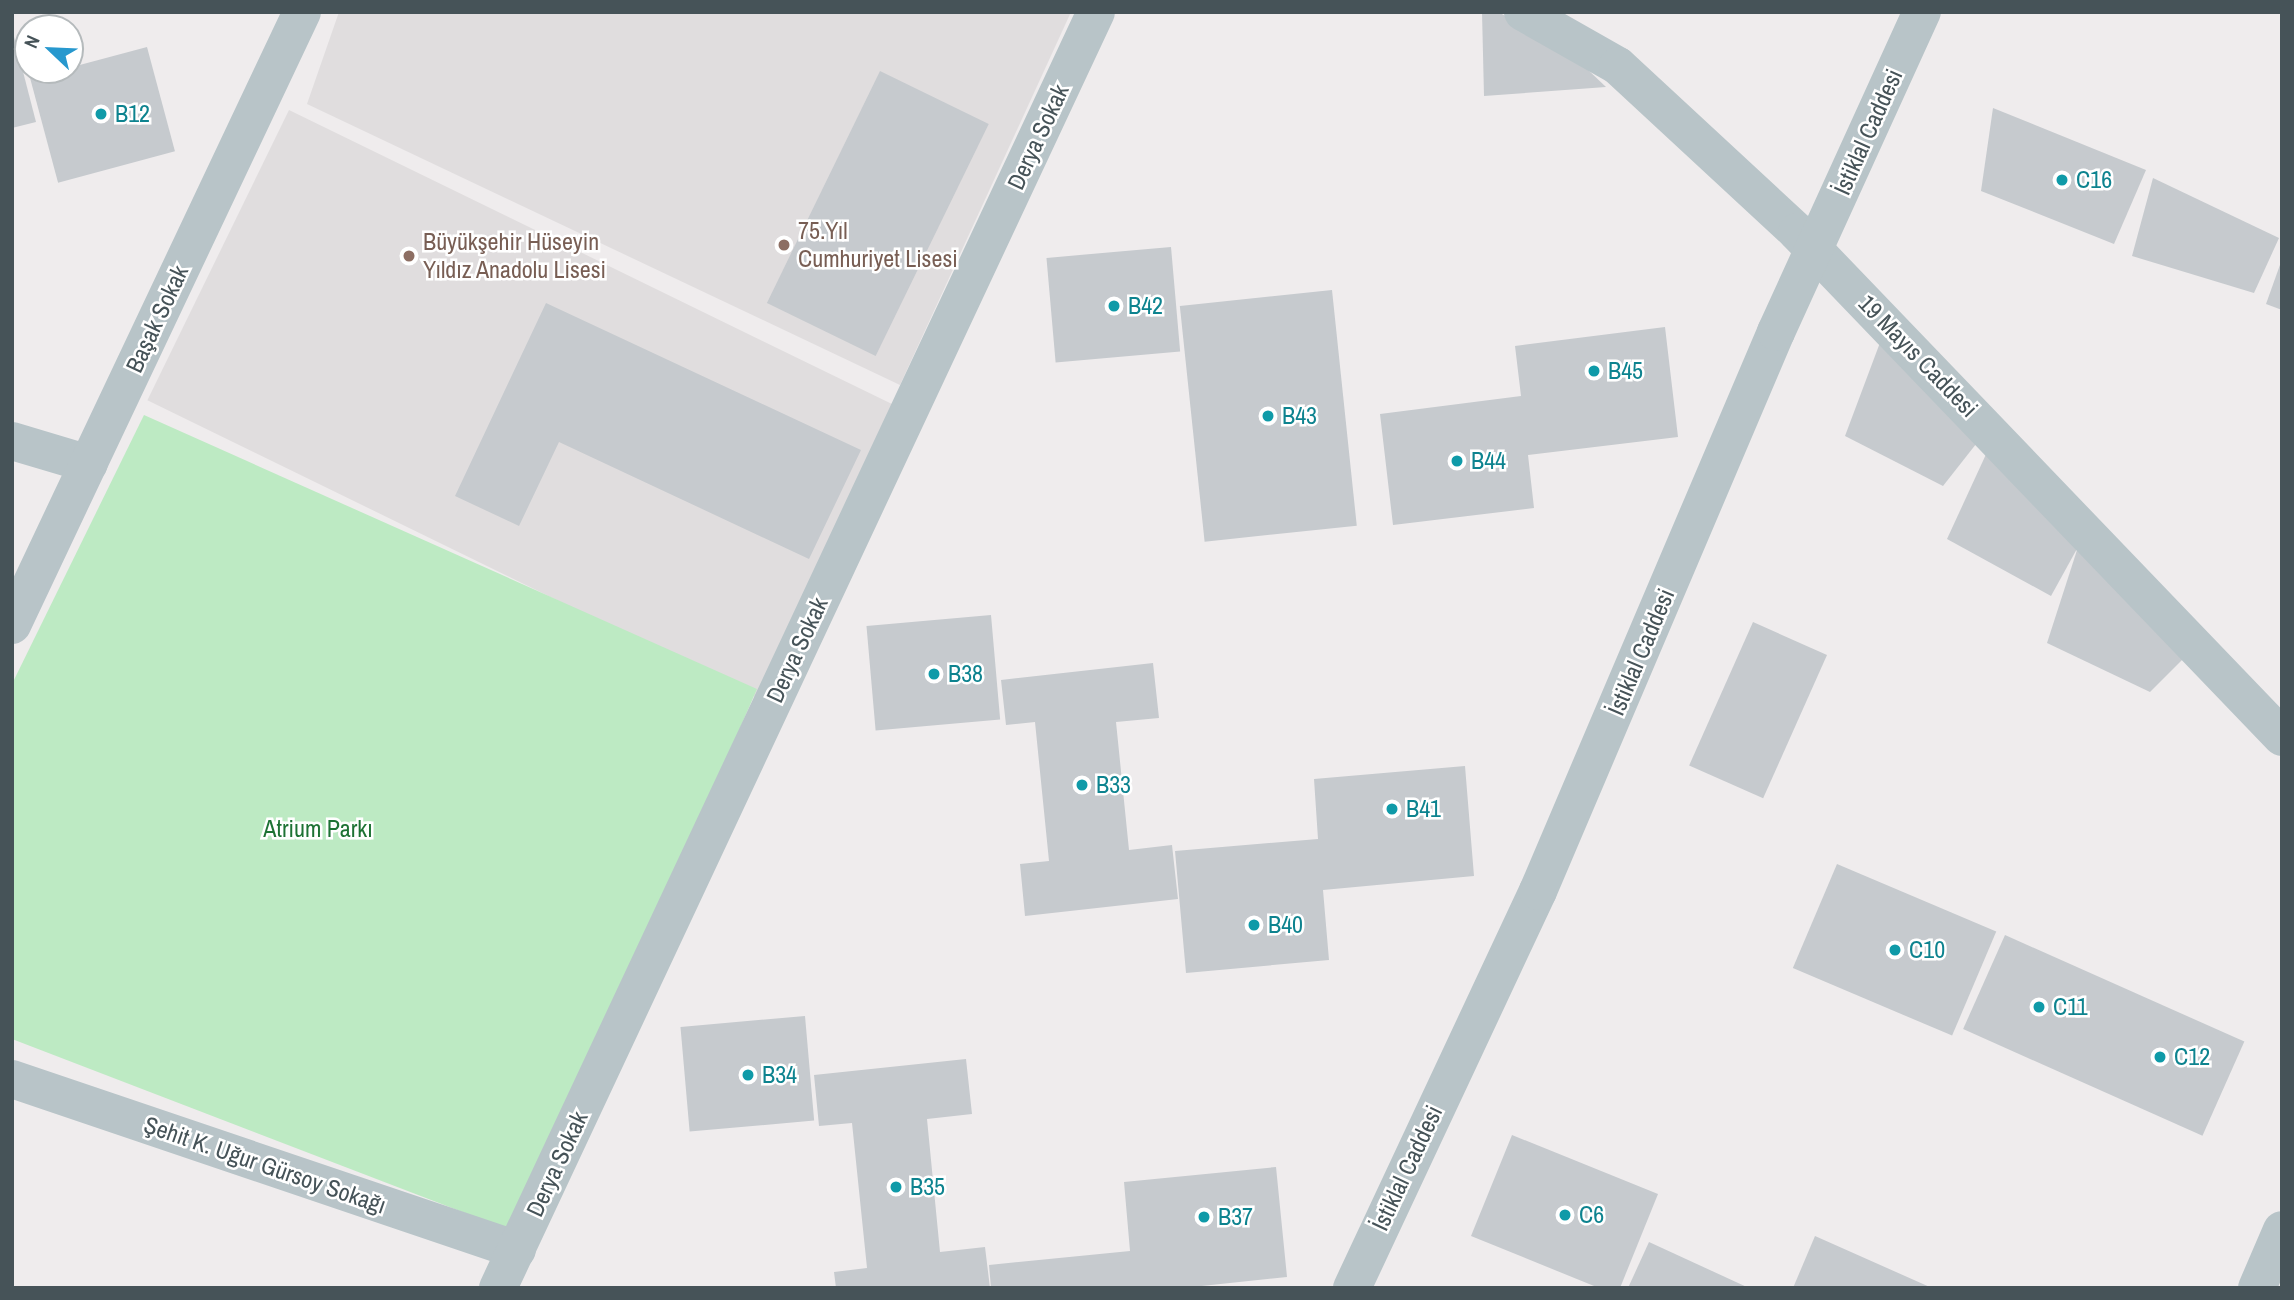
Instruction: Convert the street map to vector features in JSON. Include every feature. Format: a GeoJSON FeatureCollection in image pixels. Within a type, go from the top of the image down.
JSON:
{"type":"FeatureCollection","features":[{"type":"Feature","properties":{"kind":"street","name":"Başak Sokak"},"geometry":{"type":"LineString","coordinates":[[12,625],[302,12]]}},
{"type":"Feature","properties":{"kind":"street","name":"Derya Sokak"},"geometry":{"type":"LineString","coordinates":[[499,1288],[1096,12]]}},
{"type":"Feature","properties":{"kind":"street","name":"19 Mayıs Caddesi"},"geometry":{"type":"LineString","coordinates":[[1523,12],[1618,66],[1815,249],[2282,737]]}},
{"type":"Feature","properties":{"kind":"street","name":"İstiklal Caddesi"},"geometry":{"type":"LineString","coordinates":[[1352,1288],[1538,891],[1815,249],[1922,12]]}},
{"type":"Feature","properties":{"kind":"street"},"geometry":{"type":"LineString","coordinates":[[12,441],[89,464]]}},
{"type":"Feature","properties":{"kind":"street","name":"Şehit K. Uğur Gürsoy Sokağı"},"geometry":{"type":"LineString","coordinates":[[12,1079],[517,1250]]}},
{"type":"Feature","properties":{"kind":"street"},"geometry":{"type":"LineString","coordinates":[[2257,1288],[2282,1230]]}},
{"type":"Feature","properties":{"kind":"shaded area","name":"75.Yıl Cumhuriyet Lisesi"},"geometry":{"type":"Polygon","coordinates":[[[339,12],[1071,12],[900,385],[307,104],[339,12]]]}},
{"type":"Feature","properties":{"kind":"shaded area","name":"Büyükşehir Hüseyin Yıldız Anadolu Lisesi"},"geometry":{"type":"Polygon","coordinates":[[[289,110],[897,406],[755,697],[147,400],[289,110]]]}},
{"type":"Feature","properties":{"kind":"green space","name":"Atrium Parkı"},"geometry":{"type":"Polygon","coordinates":[[[144,415],[757,689],[520,1234],[12,1039],[12,684],[144,415]]]}},
{"type":"Feature","properties":{"kind":"building"},"geometry":{"type":"Polygon","coordinates":[[[1482,12],[1498,12],[1565,48],[1606,87],[1484,96],[1482,12]]]}},
{"type":"Feature","properties":{"kind":"building"},"geometry":{"type":"Polygon","coordinates":[[[12,29],[14,84],[26,84],[36,122],[12,128],[12,29]]]}},
{"type":"Feature","properties":{"kind":"building","name":"B12"},"geometry":{"type":"Polygon","coordinates":[[[147,47],[175,151],[58,183],[32,84],[84,84],[84,64],[147,47]]]}},
{"type":"Feature","properties":{"kind":"building"},"geometry":{"type":"Polygon","coordinates":[[[880,71],[989,124],[876,356],[767,303],[880,71]]]}},
{"type":"Feature","properties":{"kind":"building","name":"C16"},"geometry":{"type":"Polygon","coordinates":[[[1993,108],[2146,170],[2114,244],[1981,191],[1993,108]]]}},
{"type":"Feature","properties":{"kind":"building"},"geometry":{"type":"Polygon","coordinates":[[[2153,178],[2279,238],[2254,293],[2132,256],[2153,178]]]}},
{"type":"Feature","properties":{"kind":"building","name":"B42"},"geometry":{"type":"Polygon","coordinates":[[[1171,247],[1180,352],[1056,362],[1046,258],[1171,247]]]}},
{"type":"Feature","properties":{"kind":"building"},"geometry":{"type":"Polygon","coordinates":[[[2282,262],[2282,310],[2266,304],[2282,262]]]}},
{"type":"Feature","properties":{"kind":"building","name":"B43"},"geometry":{"type":"Polygon","coordinates":[[[1332,290],[1357,526],[1205,542],[1180,306],[1332,290]]]}},
{"type":"Feature","properties":{"kind":"building"},"geometry":{"type":"Polygon","coordinates":[[[546,303],[861,450],[809,559],[559,442],[519,526],[455,496],[546,303]]]}},
{"type":"Feature","properties":{"kind":"building"},"geometry":{"type":"Polygon","coordinates":[[[1665,327],[1678,437],[1528,455],[1534,508],[1393,525],[1380,414],[1521,396],[1515,346],[1665,327]]]}},
{"type":"Feature","properties":{"kind":"building"},"geometry":{"type":"Polygon","coordinates":[[[1881,340],[1980,439],[1943,486],[1845,436],[1881,340]]]}},
{"type":"Feature","properties":{"kind":"building"},"geometry":{"type":"Polygon","coordinates":[[[1988,450],[2078,547],[2051,596],[1947,539],[1988,450]]]}},
{"type":"Feature","properties":{"kind":"building"},"geometry":{"type":"Polygon","coordinates":[[[2078,547],[2184,658],[2150,692],[2047,643],[2078,547]]]}},
{"type":"Feature","properties":{"kind":"building","name":"B38"},"geometry":{"type":"Polygon","coordinates":[[[991,615],[1000,720],[876,730],[866,626],[991,615]]]}},
{"type":"Feature","properties":{"kind":"building"},"geometry":{"type":"Polygon","coordinates":[[[1753,622],[1827,655],[1763,798],[1689,765],[1753,622]]]}},
{"type":"Feature","properties":{"kind":"building","name":"B33"},"geometry":{"type":"Polygon","coordinates":[[[1153,663],[1159,718],[1116,722],[1129,850],[1172,845],[1178,899],[1025,916],[1020,864],[1049,861],[1035,722],[1006,725],[1001,680],[1153,663]]]}},
{"type":"Feature","properties":{"kind":"building"},"geometry":{"type":"Polygon","coordinates":[[[1465,766],[1474,876],[1323,890],[1329,960],[1186,973],[1175,851],[1318,839],[1314,779],[1465,766]]]}},
{"type":"Feature","properties":{"kind":"building","name":"C10"},"geometry":{"type":"Polygon","coordinates":[[[1837,864],[1996,932],[1952,1036],[1793,968],[1837,864]]]}},
{"type":"Feature","properties":{"kind":"building"},"geometry":{"type":"Polygon","coordinates":[[[2005,935],[2244,1042],[2202,1136],[1963,1029],[2005,935]]]}},
{"type":"Feature","properties":{"kind":"building","name":"B34"},"geometry":{"type":"Polygon","coordinates":[[[805,1016],[814,1121],[690,1131],[680,1027],[805,1016]]]}},
{"type":"Feature","properties":{"kind":"building","name":"B35"},"geometry":{"type":"Polygon","coordinates":[[[966,1059],[972,1114],[927,1119],[940,1252],[985,1247],[990,1288],[836,1288],[834,1272],[867,1268],[852,1123],[819,1126],[814,1075],[966,1059]]]}},
{"type":"Feature","properties":{"kind":"building","name":"C6"},"geometry":{"type":"Polygon","coordinates":[[[1512,1135],[1658,1194],[1620,1288],[1599,1288],[1471,1236],[1512,1135]]]}},
{"type":"Feature","properties":{"kind":"building","name":"B37"},"geometry":{"type":"Polygon","coordinates":[[[1276,1167],[1287,1277],[1183,1288],[991,1288],[989,1265],[1130,1251],[1124,1182],[1276,1167]]]}},
{"type":"Feature","properties":{"kind":"building"},"geometry":{"type":"Polygon","coordinates":[[[1815,1236],[1932,1288],[1793,1288],[1815,1236]]]}},
{"type":"Feature","properties":{"kind":"building"},"geometry":{"type":"Polygon","coordinates":[[[1649,1242],[1749,1288],[1628,1288],[1649,1242]]]}},
{"type":"Feature","properties":{"kind":"place","name":"B12"},"geometry":{"type":"Point","coordinates":[101,114]}},
{"type":"Feature","properties":{"kind":"place","name":"C16"},"geometry":{"type":"Point","coordinates":[2062,180]}},
{"type":"Feature","properties":{"kind":"place","name":"75.Yıl Cumhuriyet Lisesi"},"geometry":{"type":"Point","coordinates":[784,245]}},
{"type":"Feature","properties":{"kind":"place","name":"Büyükşehir Hüseyin Yıldız Anadolu Lisesi"},"geometry":{"type":"Point","coordinates":[409,256]}},
{"type":"Feature","properties":{"kind":"place","name":"B42"},"geometry":{"type":"Point","coordinates":[1114,306]}},
{"type":"Feature","properties":{"kind":"place","name":"B45"},"geometry":{"type":"Point","coordinates":[1594,371]}},
{"type":"Feature","properties":{"kind":"place","name":"B43"},"geometry":{"type":"Point","coordinates":[1268,416]}},
{"type":"Feature","properties":{"kind":"place","name":"B44"},"geometry":{"type":"Point","coordinates":[1457,461]}},
{"type":"Feature","properties":{"kind":"place","name":"B38"},"geometry":{"type":"Point","coordinates":[934,674]}},
{"type":"Feature","properties":{"kind":"place","name":"B33"},"geometry":{"type":"Point","coordinates":[1082,785]}},
{"type":"Feature","properties":{"kind":"place","name":"B41"},"geometry":{"type":"Point","coordinates":[1392,809]}},
{"type":"Feature","properties":{"kind":"place","name":"B40"},"geometry":{"type":"Point","coordinates":[1254,925]}},
{"type":"Feature","properties":{"kind":"place","name":"C10"},"geometry":{"type":"Point","coordinates":[1895,950]}},
{"type":"Feature","properties":{"kind":"place","name":"C11"},"geometry":{"type":"Point","coordinates":[2039,1007]}},
{"type":"Feature","properties":{"kind":"place","name":"C12"},"geometry":{"type":"Point","coordinates":[2160,1057]}},
{"type":"Feature","properties":{"kind":"place","name":"B34"},"geometry":{"type":"Point","coordinates":[748,1075]}},
{"type":"Feature","properties":{"kind":"place","name":"B35"},"geometry":{"type":"Point","coordinates":[896,1187]}},
{"type":"Feature","properties":{"kind":"place","name":"C6"},"geometry":{"type":"Point","coordinates":[1565,1215]}},
{"type":"Feature","properties":{"kind":"place","name":"B37"},"geometry":{"type":"Point","coordinates":[1204,1217]}}]}
